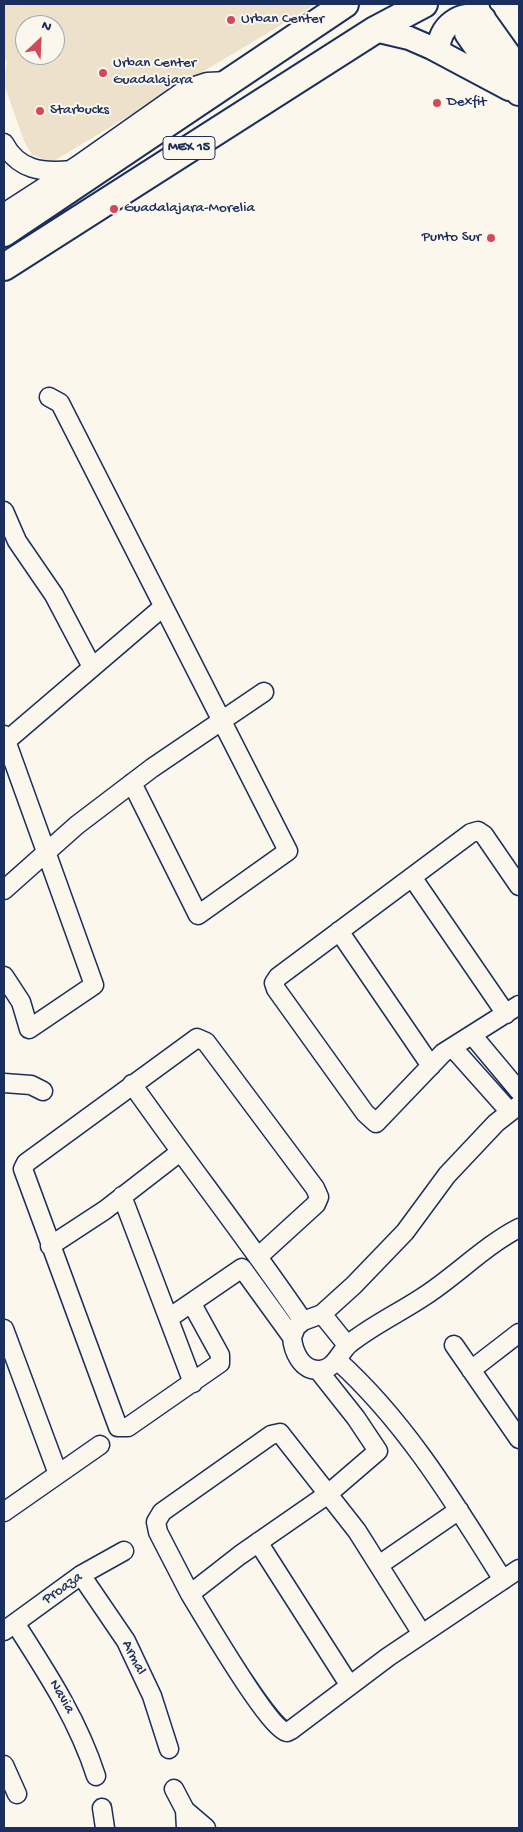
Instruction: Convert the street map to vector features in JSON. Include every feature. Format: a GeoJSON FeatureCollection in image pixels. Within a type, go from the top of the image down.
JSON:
{"type":"FeatureCollection","features":[{"type":"Feature","properties":{"kind":"highway","name":"MEX 15"},"geometry":{"type":"LineString","coordinates":[[4,233],[346,4]]}},
{"type":"Feature","properties":{"kind":"highway","name":"MEX 15"},"geometry":{"type":"LineString","coordinates":[[4,267],[375,30],[424,4]]}},
{"type":"Feature","properties":{"kind":"highway"},"geometry":{"type":"LineString","coordinates":[[476,18],[482,53],[519,92]]}},
{"type":"Feature","properties":{"kind":"main road"},"geometry":{"type":"LineString","coordinates":[[439,51],[441,34],[452,22],[472,15],[519,68]]}},
{"type":"Feature","properties":{"kind":"main road"},"geometry":{"type":"LineString","coordinates":[[375,30],[409,38],[439,51],[504,85],[519,101]]}},
{"type":"Feature","properties":{"kind":"street"},"geometry":{"type":"LineString","coordinates":[[4,213],[71,170],[186,89],[207,82],[230,81]]}},
{"type":"Feature","properties":{"kind":"street"},"geometry":{"type":"LineString","coordinates":[[4,143],[20,164],[40,169],[71,170]]}},
{"type":"Feature","properties":{"kind":"street"},"geometry":{"type":"LineString","coordinates":[[49,397],[60,403],[288,851],[198,915],[132,783]]}},
{"type":"Feature","properties":{"kind":"street"},"geometry":{"type":"LineString","coordinates":[[4,511],[16,541],[54,595],[92,667]]}},
{"type":"Feature","properties":{"kind":"street"},"geometry":{"type":"LineString","coordinates":[[4,976],[21,1002],[29,1029],[94,985],[5,740],[163,607]]}},
{"type":"Feature","properties":{"kind":"street"},"geometry":{"type":"LineString","coordinates":[[4,890],[77,825],[132,783],[264,692]]}},
{"type":"Feature","properties":{"kind":"street"},"geometry":{"type":"LineString","coordinates":[[412,877],[512,1010],[443,1053],[376,1123],[365,1113],[276,989],[274,983],[278,977],[339,931],[471,833],[478,831],[484,835],[519,886]]}},
{"type":"Feature","properties":{"kind":"street"},"geometry":{"type":"LineString","coordinates":[[339,931],[431,1066]]}},
{"type":"Feature","properties":{"kind":"street"},"geometry":{"type":"LineString","coordinates":[[473,1036],[519,1091]]}},
{"type":"Feature","properties":{"kind":"street"},"geometry":{"type":"LineString","coordinates":[[192,1304],[221,1359],[217,1366],[128,1427],[118,1427],[23,1173],[24,1166],[193,1040],[202,1039],[315,1188],[319,1197],[316,1204],[259,1256]]}},
{"type":"Feature","properties":{"kind":"street"},"geometry":{"type":"LineString","coordinates":[[292,1337],[296,1327],[304,1321],[322,1314],[354,1285],[405,1232],[446,1175],[496,1123],[515,1109],[453,1048]]}},
{"type":"Feature","properties":{"kind":"street"},"geometry":{"type":"LineString","coordinates":[[4,1083],[30,1085],[43,1091]]}},
{"type":"Feature","properties":{"kind":"street"},"geometry":{"type":"LineString","coordinates":[[132,1084],[180,1152],[259,1256],[304,1321]]}},
{"type":"Feature","properties":{"kind":"street"},"geometry":{"type":"LineString","coordinates":[[50,1246],[122,1196],[180,1152]]}},
{"type":"Feature","properties":{"kind":"street"},"geometry":{"type":"LineString","coordinates":[[122,1196],[170,1318],[193,1383]]}},
{"type":"Feature","properties":{"kind":"street"},"geometry":{"type":"LineString","coordinates":[[318,1370],[329,1367],[337,1360],[347,1345],[423,1298],[456,1274],[498,1238],[519,1228]]}},
{"type":"Feature","properties":{"kind":"street"},"geometry":{"type":"LineString","coordinates":[[170,1318],[242,1268],[292,1337],[297,1356],[307,1366],[318,1370],[356,1418],[378,1451],[328,1494],[258,1542],[190,1594]]}},
{"type":"Feature","properties":{"kind":"street"},"geometry":{"type":"LineString","coordinates":[[322,1314],[347,1345]]}},
{"type":"Feature","properties":{"kind":"street"},"geometry":{"type":"LineString","coordinates":[[4,1329],[58,1474]]}},
{"type":"Feature","properties":{"kind":"street"},"geometry":{"type":"LineString","coordinates":[[471,1370],[519,1333]]}},
{"type":"Feature","properties":{"kind":"street"},"geometry":{"type":"LineString","coordinates":[[454,1345],[519,1438]]}},
{"type":"Feature","properties":{"kind":"street"},"geometry":{"type":"LineString","coordinates":[[337,1360],[373,1395],[400,1428],[442,1484],[503,1580]]}},
{"type":"Feature","properties":{"kind":"street"},"geometry":{"type":"LineString","coordinates":[[422,1634],[357,1530],[284,1436],[275,1433],[162,1512],[156,1522],[158,1532],[190,1594],[253,1694],[282,1731],[291,1730],[422,1634],[519,1569]]}},
{"type":"Feature","properties":{"kind":"street"},"geometry":{"type":"LineString","coordinates":[[4,1512],[100,1445]]}},
{"type":"Feature","properties":{"kind":"street"},"geometry":{"type":"LineString","coordinates":[[379,1565],[459,1510]]}},
{"type":"Feature","properties":{"kind":"street"},"geometry":{"type":"LineString","coordinates":[[258,1542],[350,1686]]}},
{"type":"Feature","properties":{"kind":"street","name":"Proaza"},"geometry":{"type":"LineString","coordinates":[[9,1627],[81,1575],[124,1551]]}},
{"type":"Feature","properties":{"kind":"street","name":"Armal"},"geometry":{"type":"LineString","coordinates":[[81,1575],[126,1641],[152,1696],[169,1749]]}},
{"type":"Feature","properties":{"kind":"street","name":"Navia"},"geometry":{"type":"LineString","coordinates":[[9,1627],[64,1700],[86,1744],[96,1776]]}},
{"type":"Feature","properties":{"kind":"street"},"geometry":{"type":"LineString","coordinates":[[4,1765],[17,1794]]}},
{"type":"Feature","properties":{"kind":"street"},"geometry":{"type":"LineString","coordinates":[[174,1789],[185,1810],[206,1828]]}},
{"type":"Feature","properties":{"kind":"street"},"geometry":{"type":"LineString","coordinates":[[102,1808],[105,1828]]}},
{"type":"Feature","properties":{"kind":"street"},"geometry":{"type":"LineString","coordinates":[[185,1810],[186,1828]]}},
{"type":"Feature","properties":{"kind":"shaded area","name":"Urban Center Guadalajara"},"geometry":{"type":"Polygon","coordinates":[[[4,4],[316,4],[52,162],[32,155],[24,141],[4,84],[7,62],[4,56],[4,4]]]}},
{"type":"Feature","properties":{"kind":"place","name":"Urban Center"},"geometry":{"type":"Point","coordinates":[231,20]}},
{"type":"Feature","properties":{"kind":"place","name":"Urban Center Guadalajara"},"geometry":{"type":"Point","coordinates":[103,73]}},
{"type":"Feature","properties":{"kind":"place","name":"Dexfit"},"geometry":{"type":"Point","coordinates":[437,103]}},
{"type":"Feature","properties":{"kind":"place","name":"Starbucks"},"geometry":{"type":"Point","coordinates":[40,111]}},
{"type":"Feature","properties":{"kind":"place","name":"Guadalajara-Morelia"},"geometry":{"type":"Point","coordinates":[114,209]}},
{"type":"Feature","properties":{"kind":"place","name":"Punto Sur"},"geometry":{"type":"Point","coordinates":[491,238]}}]}
